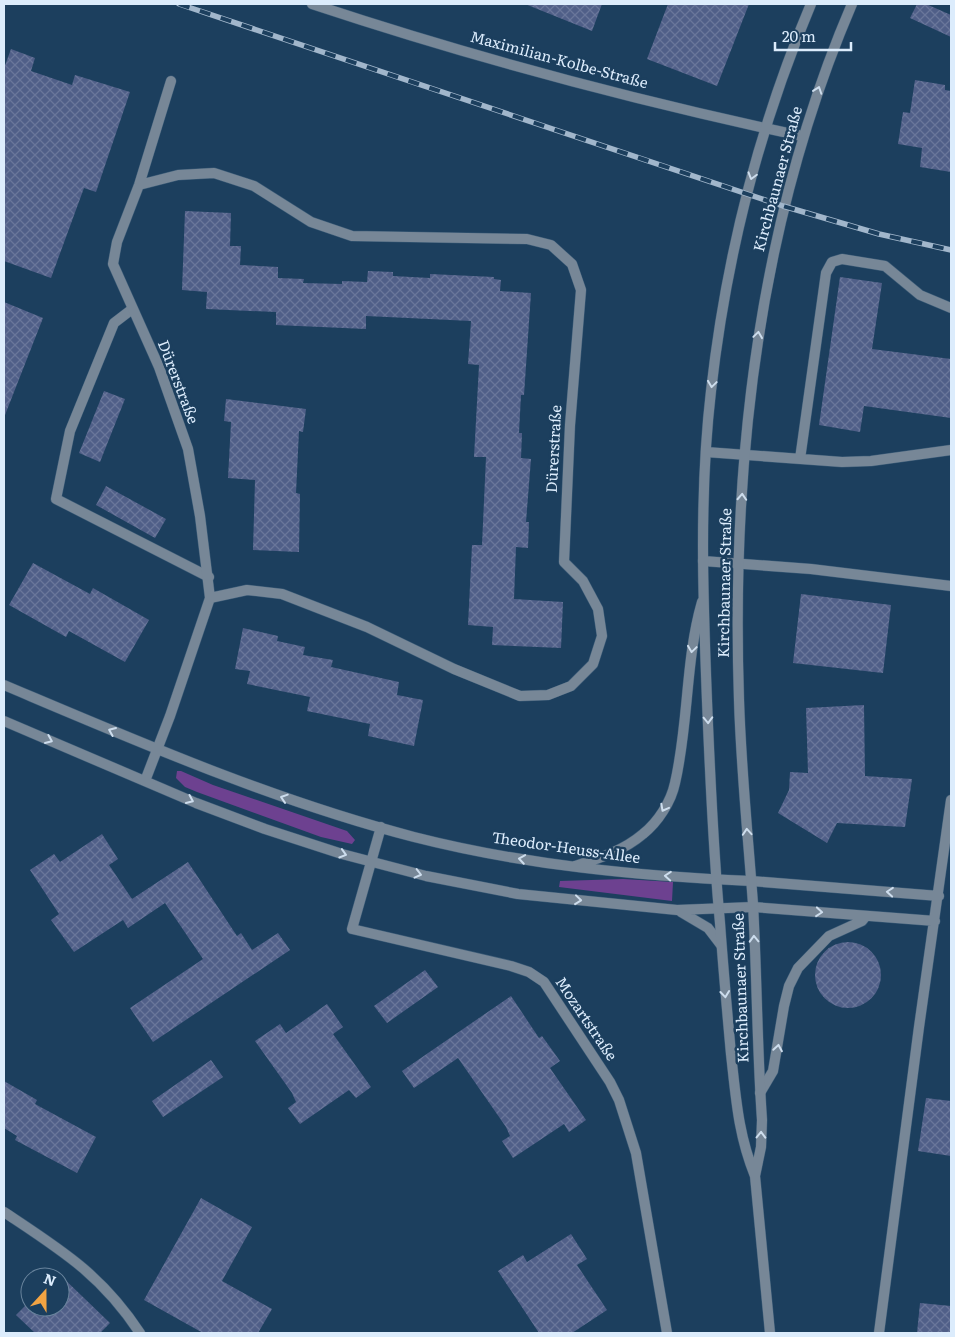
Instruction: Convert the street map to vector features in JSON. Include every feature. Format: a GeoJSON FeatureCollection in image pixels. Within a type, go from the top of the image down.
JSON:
{"type":"FeatureCollection","features":[{"type":"Feature","properties":{"kind":"street","name":"Maximilian-Kolbe-Straße"},"geometry":{"type":"LineString","coordinates":[[312,4],[412,36],[544,73],[765,129],[802,136]]}},
{"type":"Feature","properties":{"kind":"street","name":"Kirchbaunaer Straße"},"geometry":{"type":"LineString","coordinates":[[770,1333],[755,1176],[744,1149],[738,1122],[718,909],[702,601],[706,452],[711,391],[724,296],[747,194],[788,57],[811,4]]}},
{"type":"Feature","properties":{"kind":"street","name":"Kirchbaunaer Straße"},"geometry":{"type":"LineString","coordinates":[[755,1176],[761,1147],[760,1093],[753,907],[739,701],[738,563],[744,455],[762,308],[783,206],[802,136],[830,55],[852,4]]}},
{"type":"Feature","properties":{"kind":"street","name":"Dürerstraße"},"geometry":{"type":"LineString","coordinates":[[157,750],[210,598],[188,449],[159,367],[113,264],[117,242],[139,185],[171,81]]}},
{"type":"Feature","properties":{"kind":"street","name":"Dürerstraße"},"geometry":{"type":"LineString","coordinates":[[139,185],[178,175],[214,173],[254,186],[311,222],[352,236],[527,239],[551,245],[572,264],[581,290],[570,425],[564,562],[583,581],[598,609],[602,636],[593,664],[571,686],[548,695],[520,696],[454,669],[367,627],[282,594],[247,590],[210,598]]}},
{"type":"Feature","properties":{"kind":"street"},"geometry":{"type":"LineString","coordinates":[[800,459],[826,273],[832,262],[842,259],[885,266],[920,296],[951,308]]}},
{"type":"Feature","properties":{"kind":"street"},"geometry":{"type":"LineString","coordinates":[[132,310],[114,323],[70,431],[56,499],[208,577]]}},
{"type":"Feature","properties":{"kind":"street"},"geometry":{"type":"LineString","coordinates":[[706,452],[842,462],[871,461],[951,450]]}},
{"type":"Feature","properties":{"kind":"street"},"geometry":{"type":"LineString","coordinates":[[703,561],[811,569],[951,586]]}},
{"type":"Feature","properties":{"kind":"street","name":"Kirchbaunaer Straße"},"geometry":{"type":"LineString","coordinates":[[570,867],[606,856],[627,846],[644,834],[665,807],[675,784],[692,648],[702,601]]}},
{"type":"Feature","properties":{"kind":"street","name":"Theodor-Heuss-Allee"},"geometry":{"type":"LineString","coordinates":[[4,685],[157,750],[267,792],[381,827],[460,848],[570,867],[939,896]]}},
{"type":"Feature","properties":{"kind":"street"},"geometry":{"type":"LineString","coordinates":[[4,721],[196,803],[265,829],[371,862],[426,876],[518,894],[677,910],[753,907],[935,921]]}},
{"type":"Feature","properties":{"kind":"street"},"geometry":{"type":"LineString","coordinates":[[145,781],[157,750]]}},
{"type":"Feature","properties":{"kind":"street"},"geometry":{"type":"LineString","coordinates":[[880,1333],[919,1027],[950,822],[951,800]]}},
{"type":"Feature","properties":{"kind":"street"},"geometry":{"type":"LineString","coordinates":[[371,862],[381,827]]}},
{"type":"Feature","properties":{"kind":"street","name":"Mozartstraße"},"geometry":{"type":"LineString","coordinates":[[371,862],[352,929],[511,966],[529,972],[544,982],[610,1082],[620,1100],[636,1153],[667,1333]]}},
{"type":"Feature","properties":{"kind":"street"},"geometry":{"type":"LineString","coordinates":[[677,910],[708,928],[721,945]]}},
{"type":"Feature","properties":{"kind":"street"},"geometry":{"type":"LineString","coordinates":[[760,1093],[773,1071],[784,1006],[789,986],[798,968],[829,936],[862,921],[866,916]]}},
{"type":"Feature","properties":{"kind":"street"},"geometry":{"type":"LineString","coordinates":[[4,1212],[66,1253],[96,1277],[123,1307],[140,1333]]}},
{"type":"Feature","properties":{"kind":"shaded area"},"geometry":{"type":"Polygon","coordinates":[[[177,771],[347,831],[355,840],[352,844],[321,837],[197,792],[185,787],[176,778],[177,771]]]}},
{"type":"Feature","properties":{"kind":"shaded area"},"geometry":{"type":"Polygon","coordinates":[[[623,879],[673,882],[672,901],[559,887],[560,881],[623,879]]]}},
{"type":"Feature","properties":{"kind":"building"},"geometry":{"type":"Polygon","coordinates":[[[525,4],[602,4],[592,31],[525,4]]]}},
{"type":"Feature","properties":{"kind":"building"},"geometry":{"type":"Polygon","coordinates":[[[668,4],[749,4],[717,86],[647,59],[668,4]]]}},
{"type":"Feature","properties":{"kind":"building"},"geometry":{"type":"Polygon","coordinates":[[[917,4],[926,4],[951,15],[951,37],[910,18],[917,4]]]}},
{"type":"Feature","properties":{"kind":"building"},"geometry":{"type":"Polygon","coordinates":[[[11,49],[35,58],[31,71],[72,85],[75,75],[130,92],[96,192],[84,188],[51,278],[4,261],[4,68],[11,49]]]}},
{"type":"Feature","properties":{"kind":"building"},"geometry":{"type":"Polygon","coordinates":[[[915,80],[945,85],[945,90],[951,91],[951,172],[920,167],[922,148],[898,144],[903,112],[910,113],[915,80]]]}},
{"type":"Feature","properties":{"kind":"building"},"geometry":{"type":"Polygon","coordinates":[[[185,211],[231,213],[230,246],[241,246],[240,265],[278,267],[278,278],[304,279],[303,283],[342,284],[342,281],[367,282],[368,271],[393,272],[393,276],[430,278],[430,274],[494,277],[494,279],[501,280],[500,291],[531,293],[524,395],[521,395],[519,433],[522,433],[521,458],[531,459],[526,522],[529,522],[528,548],[516,547],[514,599],[563,602],[561,648],[492,645],[493,627],[468,625],[472,545],[482,545],[486,457],[474,457],[479,365],[468,364],[471,321],[366,316],[366,329],[276,325],[276,312],[206,309],[207,292],[182,290],[185,211]]]}},
{"type":"Feature","properties":{"kind":"building"},"geometry":{"type":"Polygon","coordinates":[[[840,277],[882,283],[872,349],[951,359],[951,418],[864,406],[860,432],[819,425],[840,277]]]}},
{"type":"Feature","properties":{"kind":"building"},"geometry":{"type":"Polygon","coordinates":[[[4,302],[43,318],[5,415],[4,415],[4,302]]]}},
{"type":"Feature","properties":{"kind":"building"},"geometry":{"type":"Polygon","coordinates":[[[104,391],[125,399],[100,462],[79,453],[104,391]]]}},
{"type":"Feature","properties":{"kind":"building"},"geometry":{"type":"Polygon","coordinates":[[[226,399],[306,409],[303,432],[299,431],[296,493],[300,494],[299,552],[253,550],[255,480],[228,478],[231,422],[224,421],[226,399]]]}},
{"type":"Feature","properties":{"kind":"building"},"geometry":{"type":"Polygon","coordinates":[[[106,486],[166,519],[155,538],[96,505],[106,486]]]}},
{"type":"Feature","properties":{"kind":"building"},"geometry":{"type":"Polygon","coordinates":[[[33,563],[90,594],[93,588],[149,620],[125,662],[69,631],[66,637],[9,605],[33,563]]]}},
{"type":"Feature","properties":{"kind":"building"},"geometry":{"type":"Polygon","coordinates":[[[801,594],[891,605],[883,673],[793,663],[801,594]]]}},
{"type":"Feature","properties":{"kind":"building"},"geometry":{"type":"Polygon","coordinates":[[[243,628],[278,636],[277,641],[305,647],[303,655],[333,660],[331,667],[399,682],[397,695],[423,700],[414,746],[368,736],[370,724],[307,711],[310,697],[247,684],[250,671],[235,669],[243,628]]]}},
{"type":"Feature","properties":{"kind":"building"},"geometry":{"type":"Polygon","coordinates":[[[864,705],[865,776],[912,779],[905,827],[837,823],[827,843],[778,813],[789,790],[790,772],[808,773],[806,708],[864,705]]]}},
{"type":"Feature","properties":{"kind":"building"},"geometry":{"type":"Polygon","coordinates":[[[102,834],[118,859],[109,865],[132,899],[188,862],[237,936],[241,933],[252,950],[278,933],[290,950],[153,1042],[130,1008],[203,959],[165,903],[128,928],[123,920],[74,952],[51,920],[59,914],[30,870],[54,854],[60,862],[102,834]]]}},
{"type":"Feature","properties":{"kind":"building"},"geometry":{"type":"Polygon","coordinates":[[[848,942],[861,945],[871,952],[878,962],[881,975],[878,988],[871,998],[861,1005],[848,1008],[835,1005],[825,998],[818,988],[815,975],[818,962],[825,952],[835,945],[848,942]]]}},
{"type":"Feature","properties":{"kind":"building"},"geometry":{"type":"Polygon","coordinates":[[[425,970],[438,987],[387,1023],[374,1006],[425,970]]]}},
{"type":"Feature","properties":{"kind":"building"},"geometry":{"type":"Polygon","coordinates":[[[511,996],[539,1038],[542,1036],[560,1061],[550,1068],[586,1120],[569,1132],[564,1124],[513,1158],[502,1141],[510,1136],[506,1127],[458,1058],[414,1088],[402,1071],[511,996]]]}},
{"type":"Feature","properties":{"kind":"building"},"geometry":{"type":"Polygon","coordinates":[[[327,1004],[343,1027],[333,1034],[371,1087],[356,1098],[349,1090],[300,1124],[288,1108],[296,1102],[292,1093],[255,1041],[280,1024],[286,1033],[327,1004]]]}},
{"type":"Feature","properties":{"kind":"building"},"geometry":{"type":"Polygon","coordinates":[[[211,1060],[223,1077],[163,1117],[152,1101],[211,1060]]]}},
{"type":"Feature","properties":{"kind":"building"},"geometry":{"type":"Polygon","coordinates":[[[4,1081],[37,1100],[35,1104],[96,1137],[77,1173],[15,1140],[17,1136],[4,1128],[4,1081]]]}},
{"type":"Feature","properties":{"kind":"building"},"geometry":{"type":"Polygon","coordinates":[[[926,1098],[951,1101],[951,1156],[918,1151],[926,1098]]]}},
{"type":"Feature","properties":{"kind":"building"},"geometry":{"type":"Polygon","coordinates":[[[201,1198],[252,1227],[222,1281],[272,1309],[258,1333],[203,1333],[144,1300],[201,1198]]]}},
{"type":"Feature","properties":{"kind":"building"},"geometry":{"type":"Polygon","coordinates":[[[571,1234],[587,1259],[577,1265],[607,1310],[572,1333],[539,1333],[498,1271],[523,1255],[527,1262],[571,1234]]]}},
{"type":"Feature","properties":{"kind":"building"},"geometry":{"type":"Polygon","coordinates":[[[70,1285],[110,1323],[100,1333],[35,1333],[16,1315],[20,1311],[20,1317],[70,1317],[70,1285]]]}},
{"type":"Feature","properties":{"kind":"building"},"geometry":{"type":"Polygon","coordinates":[[[920,1303],[951,1306],[951,1333],[917,1333],[920,1303]]]}},
{"type":"Feature","properties":{"kind":"railway"},"geometry":{"type":"LineString","coordinates":[[179,4],[783,206],[879,234],[951,250]]}}]}
